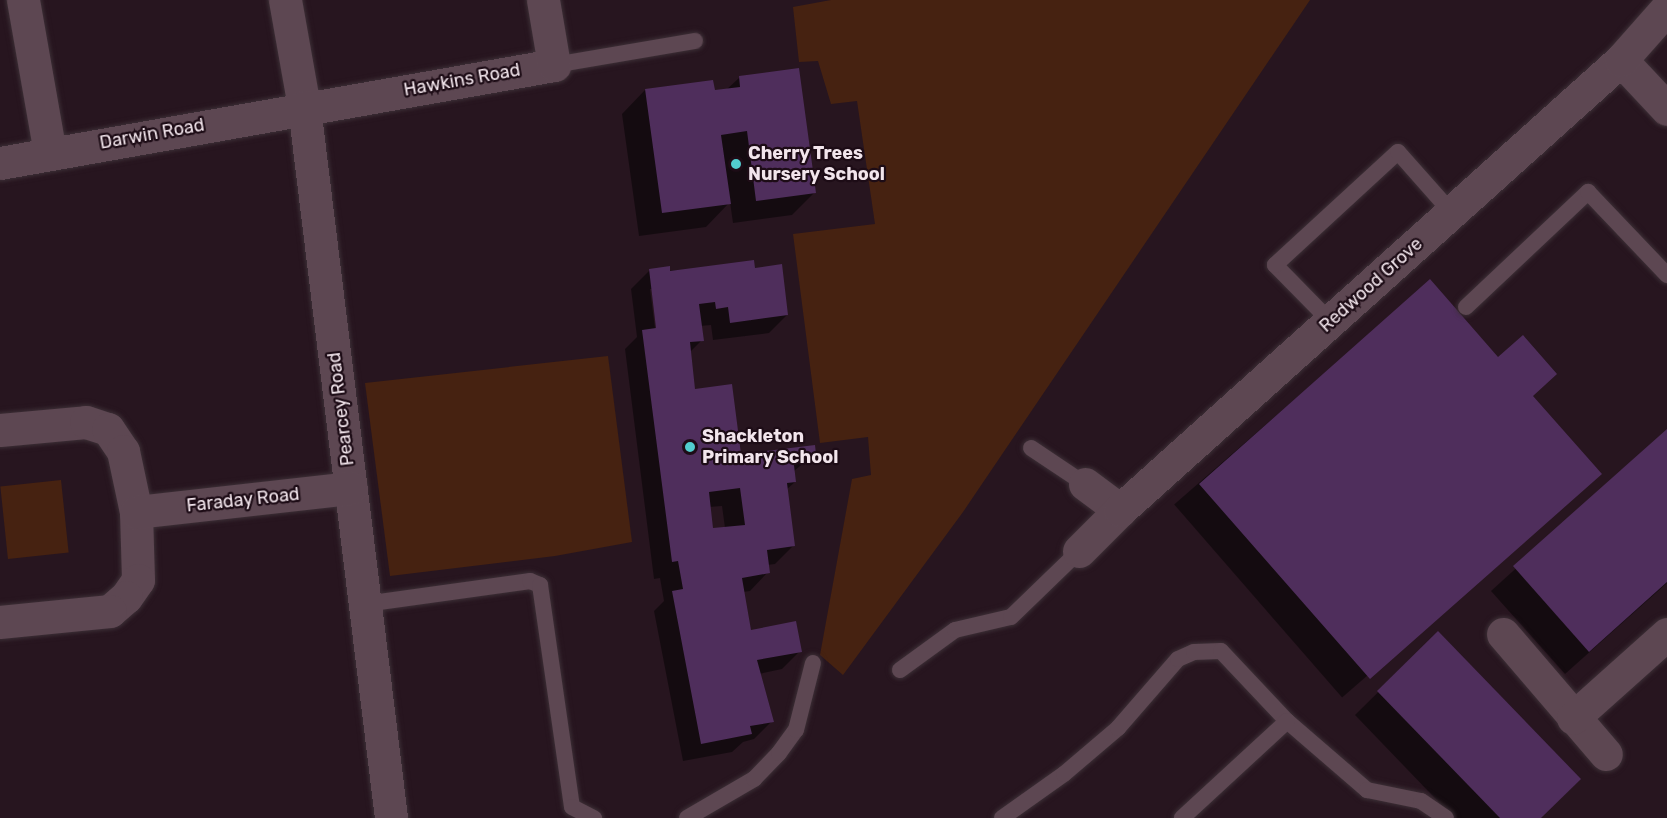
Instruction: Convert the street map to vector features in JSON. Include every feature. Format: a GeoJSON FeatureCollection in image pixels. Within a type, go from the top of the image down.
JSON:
{"type":"FeatureCollection","features":[{"type":"Feature","properties":{"kind":"street"},"geometry":{"type":"LineString","coordinates":[[23,0],[50,153]]}},
{"type":"Feature","properties":{"kind":"street","name":"Pearcey Road"},"geometry":{"type":"LineString","coordinates":[[285,0],[304,107],[391,818]]}},
{"type":"Feature","properties":{"kind":"street"},"geometry":{"type":"LineString","coordinates":[[543,0],[554,65]]}},
{"type":"Feature","properties":{"kind":"street","name":"Redwood Grove"},"geometry":{"type":"LineString","coordinates":[[1079,552],[1120,510],[1621,60],[1667,8]]}},
{"type":"Feature","properties":{"kind":"street"},"geometry":{"type":"LineString","coordinates":[[1621,60],[1667,108]]}},
{"type":"Feature","properties":{"kind":"street","name":"Hawkins Road"},"geometry":{"type":"LineString","coordinates":[[304,107],[554,65]]}},
{"type":"Feature","properties":{"kind":"street","name":"Darwin Road"},"geometry":{"type":"LineString","coordinates":[[0,163],[304,107]]}},
{"type":"Feature","properties":{"kind":"street"},"geometry":{"type":"LineString","coordinates":[[0,430],[86,422],[108,429],[123,451],[136,512],[138,580],[126,597],[110,611],[0,622]]}},
{"type":"Feature","properties":{"kind":"street"},"geometry":{"type":"LineString","coordinates":[[1086,484],[1120,510]]}},
{"type":"Feature","properties":{"kind":"street","name":"Faraday Road"},"geometry":{"type":"LineString","coordinates":[[136,512],[351,488]]}},
{"type":"Feature","properties":{"kind":"street"},"geometry":{"type":"LineString","coordinates":[[1503,634],[1606,754]]}},
{"type":"Feature","properties":{"kind":"street"},"geometry":{"type":"LineString","coordinates":[[1573,717],[1667,634]]}},
{"type":"Feature","properties":{"kind":"lane"},"geometry":{"type":"LineString","coordinates":[[554,65],[695,41]]}},
{"type":"Feature","properties":{"kind":"lane"},"geometry":{"type":"LineString","coordinates":[[1330,322],[1275,265],[1398,152],[1451,212]]}},
{"type":"Feature","properties":{"kind":"lane"},"geometry":{"type":"LineString","coordinates":[[1466,307],[1588,192],[1667,275]]}},
{"type":"Feature","properties":{"kind":"lane"},"geometry":{"type":"LineString","coordinates":[[1031,448],[1086,484]]}},
{"type":"Feature","properties":{"kind":"lane"},"geometry":{"type":"LineString","coordinates":[[900,670],[955,630],[1011,617],[1079,552]]}},
{"type":"Feature","properties":{"kind":"lane"},"geometry":{"type":"LineString","coordinates":[[364,604],[530,581],[540,585],[572,807],[594,818]]}},
{"type":"Feature","properties":{"kind":"lane"},"geometry":{"type":"LineString","coordinates":[[1002,818],[1064,774],[1118,728],[1178,660],[1194,652],[1221,651],[1287,721],[1367,790],[1421,801],[1446,818]]}},
{"type":"Feature","properties":{"kind":"lane"},"geometry":{"type":"LineString","coordinates":[[687,818],[754,779],[779,753],[796,730],[813,663]]}},
{"type":"Feature","properties":{"kind":"lane"},"geometry":{"type":"LineString","coordinates":[[1182,818],[1287,721]]}},
{"type":"Feature","properties":{"kind":"shaded area"},"geometry":{"type":"Polygon","coordinates":[[[831,0],[1310,0],[963,512],[843,675],[820,655],[852,479],[871,475],[868,437],[820,443],[793,234],[875,224],[857,101],[831,104],[818,61],[799,62],[793,7],[831,0]]]}},
{"type":"Feature","properties":{"kind":"shaded area"},"geometry":{"type":"Polygon","coordinates":[[[608,356],[632,542],[555,556],[390,576],[365,383],[608,356]]]}},
{"type":"Feature","properties":{"kind":"shaded area"},"geometry":{"type":"Polygon","coordinates":[[[61,480],[69,553],[8,559],[0,486],[61,480]]]}},
{"type":"Feature","properties":{"kind":"building"},"geometry":{"type":"Polygon","coordinates":[[[799,68],[816,193],[756,201],[747,131],[721,135],[731,204],[662,213],[645,89],[713,80],[715,90],[740,87],[739,76],[799,68]]]}},
{"type":"Feature","properties":{"kind":"building"},"geometry":{"type":"Polygon","coordinates":[[[754,260],[755,268],[782,264],[788,315],[730,323],[728,307],[716,309],[715,302],[699,304],[704,341],[690,342],[695,389],[732,384],[741,454],[815,445],[816,454],[793,457],[796,482],[787,483],[795,546],[767,550],[770,573],[742,578],[751,630],[796,621],[802,652],[757,660],[774,722],[750,726],[752,734],[701,744],[672,591],[683,589],[678,561],[672,562],[642,330],[656,328],[649,269],[670,266],[670,271],[754,260]],[[740,488],[709,492],[713,528],[745,525],[740,488]]]}},
{"type":"Feature","properties":{"kind":"building"},"geometry":{"type":"Polygon","coordinates":[[[1430,279],[1498,357],[1523,335],[1557,374],[1533,396],[1602,474],[1370,679],[1199,484],[1430,279]]]}},
{"type":"Feature","properties":{"kind":"building"},"geometry":{"type":"Polygon","coordinates":[[[1667,429],[1667,582],[1589,652],[1513,566],[1667,429]]]}},
{"type":"Feature","properties":{"kind":"building"},"geometry":{"type":"Polygon","coordinates":[[[1438,631],[1581,779],[1541,818],[1500,818],[1377,691],[1438,631]]]}},
{"type":"Feature","properties":{"kind":"place","name":"Cherry Trees Nursery School"},"geometry":{"type":"Point","coordinates":[736,164]}},
{"type":"Feature","properties":{"kind":"place","name":"Shackleton Primary School"},"geometry":{"type":"Point","coordinates":[690,447]}}]}
